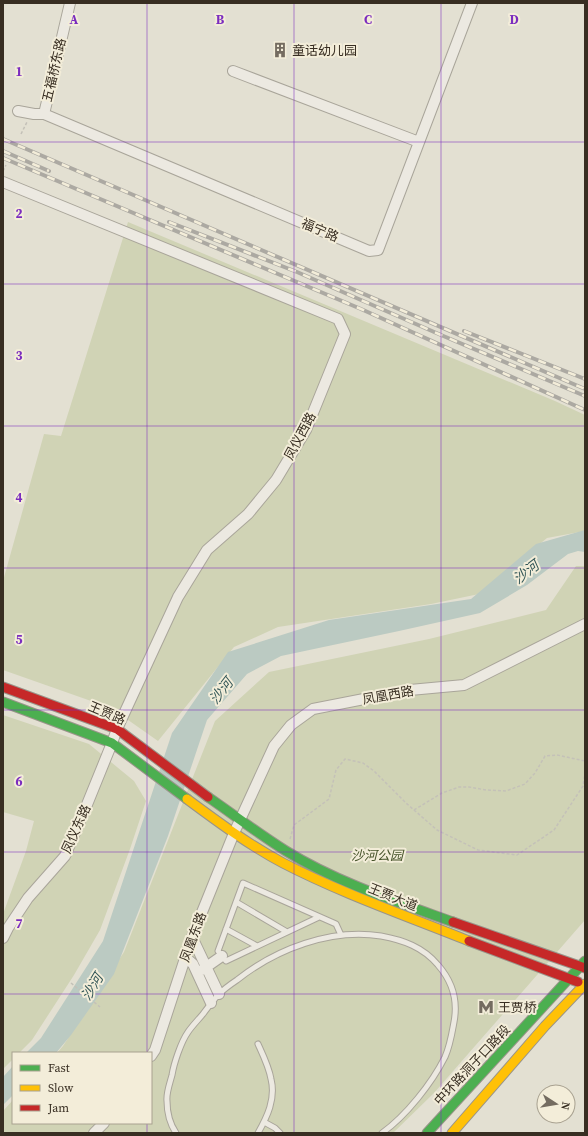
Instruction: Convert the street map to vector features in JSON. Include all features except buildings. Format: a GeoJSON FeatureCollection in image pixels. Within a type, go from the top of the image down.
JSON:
{"type":"FeatureCollection","features":[{"type":"Feature","properties":{"kind":"main road","name":"王贾路"},"geometry":{"type":"LineString","coordinates":[[3,687],[117,729],[208,797]]}},
{"type":"Feature","properties":{"kind":"main road","name":"王贾路"},"geometry":{"type":"LineString","coordinates":[[3,702],[112,743],[202,810]]}},
{"type":"Feature","properties":{"kind":"main road","name":"王贾大道"},"geometry":{"type":"LineString","coordinates":[[208,797],[286,851],[333,876],[392,900],[501,939],[583,965]]}},
{"type":"Feature","properties":{"kind":"main road","name":"王贾大道"},"geometry":{"type":"LineString","coordinates":[[202,810],[234,833],[282,862],[323,882],[370,902],[568,979],[585,984]]}},
{"type":"Feature","properties":{"kind":"main road","name":"中环路洞子口路段"},"geometry":{"type":"LineString","coordinates":[[427,1133],[568,979],[583,965]]}},
{"type":"Feature","properties":{"kind":"main road"},"geometry":{"type":"LineString","coordinates":[[452,1133],[545,1026],[585,984]]}},
{"type":"Feature","properties":{"kind":"street","name":"五福桥东路"},"geometry":{"type":"LineString","coordinates":[[44,114],[70,3]]}},
{"type":"Feature","properties":{"kind":"street","name":"福宁路"},"geometry":{"type":"LineString","coordinates":[[18,110],[44,114],[369,251],[378,250],[472,3]]}},
{"type":"Feature","properties":{"kind":"street"},"geometry":{"type":"LineString","coordinates":[[233,71],[419,142]]}},
{"type":"Feature","properties":{"kind":"street","name":"凤仪西路"},"geometry":{"type":"LineString","coordinates":[[3,182],[338,319],[345,334],[306,430],[276,480],[248,514],[207,550],[178,597],[117,729]]}},
{"type":"Feature","properties":{"kind":"street","name":"凤凰西路"},"geometry":{"type":"LineString","coordinates":[[241,819],[274,746],[291,725],[313,709],[410,690],[464,685],[585,624]]}},
{"type":"Feature","properties":{"kind":"street","name":"凤仪东路"},"geometry":{"type":"LineString","coordinates":[[3,938],[28,898],[65,856],[117,729]]}},
{"type":"Feature","properties":{"kind":"street","name":"凤凰东路"},"geometry":{"type":"LineString","coordinates":[[152,1054],[192,937],[241,819]]}},
{"type":"Feature","properties":{"kind":"street"},"geometry":{"type":"LineString","coordinates":[[192,937],[219,994]]}},
{"type":"Feature","properties":{"kind":"street"},"geometry":{"type":"LineString","coordinates":[[197,973],[222,956]]}},
{"type":"Feature","properties":{"kind":"street"},"geometry":{"type":"LineString","coordinates":[[185,957],[193,964],[211,1003]]}},
{"type":"Feature","properties":{"kind":"street"},"geometry":{"type":"LineString","coordinates":[[94,1133],[103,1124]]}},
{"type":"Feature","properties":{"kind":"lane"},"geometry":{"type":"LineString","coordinates":[[319,917],[226,961],[218,951],[243,883],[336,924],[341,935]]}},
{"type":"Feature","properties":{"kind":"lane"},"geometry":{"type":"LineString","coordinates":[[236,902],[287,932]]}},
{"type":"Feature","properties":{"kind":"lane"},"geometry":{"type":"LineString","coordinates":[[226,930],[257,946]]}},
{"type":"Feature","properties":{"kind":"lane"},"geometry":{"type":"LineString","coordinates":[[176,1133],[171,1126],[166,1101],[174,1064],[187,1033],[219,994],[252,968],[277,954],[306,943],[341,935],[367,934],[397,939],[423,950],[446,974],[452,988],[455,1001],[453,1030],[445,1056],[434,1076],[412,1106],[382,1133]]}},
{"type":"Feature","properties":{"kind":"lane"},"geometry":{"type":"LineString","coordinates":[[258,1044],[272,1080],[272,1098],[269,1112],[258,1133]]}},
{"type":"Feature","properties":{"kind":"lane"},"geometry":{"type":"LineString","coordinates":[[264,1122],[275,1128],[280,1133]]}},
{"type":"Feature","properties":{"kind":"lane"},"geometry":{"type":"LineString","coordinates":[[388,1128],[393,1133]]}},
{"type":"Feature","properties":{"kind":"path"},"geometry":{"type":"LineString","coordinates":[[21,134],[31,113]]}},
{"type":"Feature","properties":{"kind":"path"},"geometry":{"type":"LineString","coordinates":[[3,171],[6,165]]}},
{"type":"Feature","properties":{"kind":"path"},"geometry":{"type":"LineString","coordinates":[[414,810],[442,793],[458,787],[506,791],[525,784],[535,774],[545,756],[557,755],[585,761]]}},
{"type":"Feature","properties":{"kind":"path"},"geometry":{"type":"LineString","coordinates":[[286,851],[294,825],[329,799],[336,770],[345,759],[363,763],[374,771],[437,830],[478,850],[517,855],[554,830],[582,786],[585,774]]}},
{"type":"Feature","properties":{"kind":"path"},"geometry":{"type":"LineString","coordinates":[[71,983],[100,1007]]}},
{"type":"Feature","properties":{"kind":"green space"},"geometry":{"type":"Polygon","coordinates":[[[128,222],[555,401],[585,415],[585,531],[547,538],[479,594],[431,604],[278,627],[234,647],[158,741],[111,708],[3,670],[3,581],[44,434],[61,436],[128,222]]]}},
{"type":"Feature","properties":{"kind":"green space","name":"沙河公园"},"geometry":{"type":"Polygon","coordinates":[[[576,566],[585,566],[585,920],[434,1093],[393,1133],[3,1133],[3,1111],[12,1101],[12,1124],[152,1124],[152,1052],[58,1052],[124,952],[215,721],[269,672],[429,639],[546,610],[576,566]]]}},
{"type":"Feature","properties":{"kind":"green space"},"geometry":{"type":"Polygon","coordinates":[[[3,715],[89,744],[134,781],[146,801],[100,930],[74,975],[32,1040],[20,1052],[12,1052],[12,1060],[3,1069],[3,914],[26,851],[34,821],[3,812],[3,715]]]}},
{"type":"Feature","properties":{"kind":"water","name":"沙河"},"geometry":{"type":"Polygon","coordinates":[[[585,530],[585,552],[578,551],[568,554],[527,585],[480,613],[281,656],[247,674],[207,720],[168,836],[114,974],[71,1035],[57,1052],[27,1052],[41,1038],[103,941],[172,733],[228,652],[329,620],[471,599],[536,544],[585,530]]]}},
{"type":"Feature","properties":{"kind":"water"},"geometry":{"type":"Polygon","coordinates":[[[12,1067],[12,1096],[3,1105],[3,1077],[12,1067]]]}},
{"type":"Feature","properties":{"kind":"railway"},"geometry":{"type":"LineString","coordinates":[[3,139],[585,389]]}},
{"type":"Feature","properties":{"kind":"railway"},"geometry":{"type":"LineString","coordinates":[[3,151],[49,171]]}},
{"type":"Feature","properties":{"kind":"railway"},"geometry":{"type":"LineString","coordinates":[[3,158],[361,309],[585,410]]}},
{"type":"Feature","properties":{"kind":"railway"},"geometry":{"type":"LineString","coordinates":[[169,222],[297,272],[585,396]]}},
{"type":"Feature","properties":{"kind":"railway"},"geometry":{"type":"LineString","coordinates":[[464,331],[585,379]]}},
{"type":"Feature","properties":{"kind":"traffic: fast"},"geometry":{"type":"LineString","coordinates":[[3,702],[112,743],[187,799]]}},
{"type":"Feature","properties":{"kind":"traffic: fast"},"geometry":{"type":"LineString","coordinates":[[208,797],[266,838],[305,862],[367,891],[453,922]]}},
{"type":"Feature","properties":{"kind":"traffic: fast"},"geometry":{"type":"LineString","coordinates":[[427,1133],[585,961]]}},
{"type":"Feature","properties":{"kind":"traffic: slow"},"geometry":{"type":"LineString","coordinates":[[187,799],[222,825],[283,863],[352,895],[469,941]]}},
{"type":"Feature","properties":{"kind":"traffic: slow"},"geometry":{"type":"LineString","coordinates":[[452,1133],[545,1026],[585,984]]}},
{"type":"Feature","properties":{"kind":"traffic: jam"},"geometry":{"type":"LineString","coordinates":[[3,687],[117,729],[208,797]]}},
{"type":"Feature","properties":{"kind":"traffic: jam"},"geometry":{"type":"LineString","coordinates":[[453,922],[585,968]]}},
{"type":"Feature","properties":{"kind":"traffic: jam"},"geometry":{"type":"LineString","coordinates":[[469,941],[578,982]]}},
{"type":"Feature","properties":{"kind":"place","name":"童话幼儿园"},"geometry":{"type":"Point","coordinates":[280,50]}},
{"type":"Feature","properties":{"kind":"place","name":"王贾桥"},"geometry":{"type":"Point","coordinates":[486,1007]}}]}
